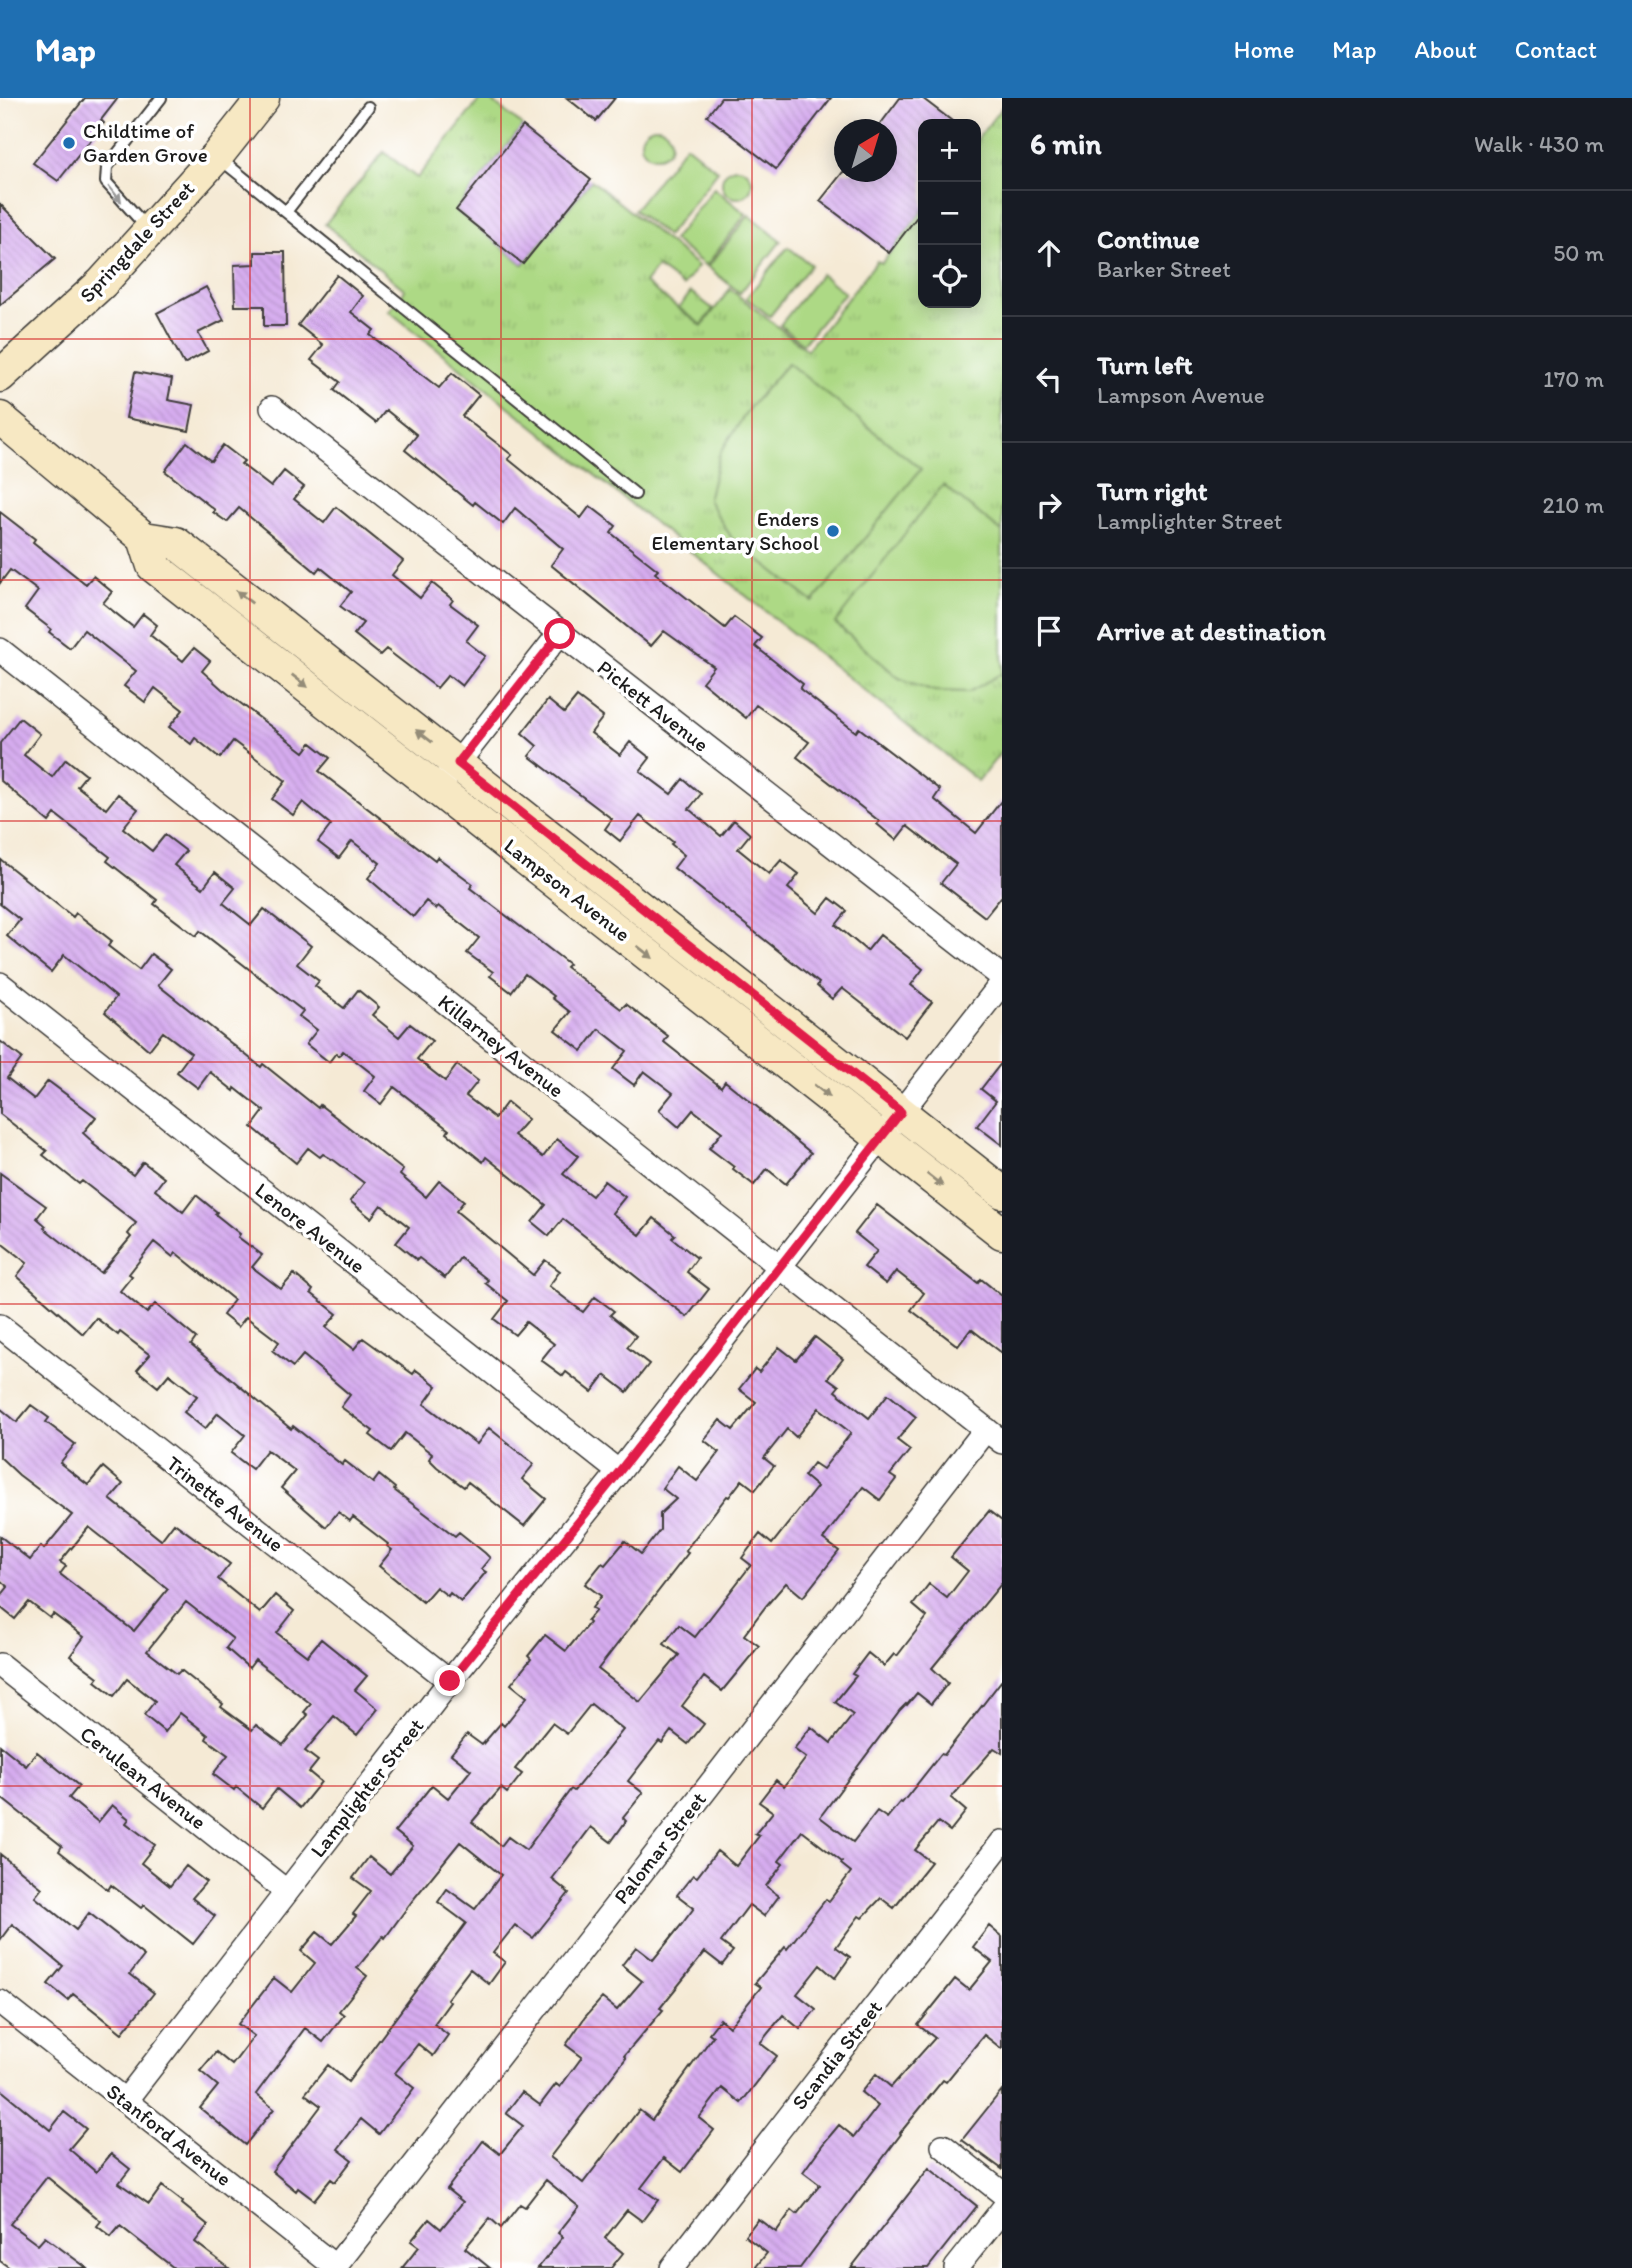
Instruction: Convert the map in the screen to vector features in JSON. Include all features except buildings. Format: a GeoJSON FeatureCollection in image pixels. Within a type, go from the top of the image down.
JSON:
{"type":"FeatureCollection","features":[{"type":"Feature","properties":{"kind":"main road","name":"Springdale Street"},"geometry":{"type":"LineString","coordinates":[[0,376],[102,283],[217,156],[262,99]]}},
{"type":"Feature","properties":{"kind":"main road","name":"Lampson Avenue"},"geometry":{"type":"LineString","coordinates":[[0,418],[144,538],[176,543],[1002,1192]]}},
{"type":"Feature","properties":{"kind":"main road","name":"Lampson Avenue"},"geometry":{"type":"LineString","coordinates":[[144,538],[153,566],[1002,1233]]}},
{"type":"Feature","properties":{"kind":"street","name":"Pickett Avenue"},"geometry":{"type":"LineString","coordinates":[[272,408],[1002,977]]}},
{"type":"Feature","properties":{"kind":"street"},"geometry":{"type":"LineString","coordinates":[[438,788],[560,634]]}},
{"type":"Feature","properties":{"kind":"street","name":"Killarney Avenue"},"geometry":{"type":"LineString","coordinates":[[0,650],[994,1435]]}},
{"type":"Feature","properties":{"kind":"street","name":"Lamplighter Street"},"geometry":{"type":"LineString","coordinates":[[125,2101],[450,1681],[619,1472],[1002,983]]}},
{"type":"Feature","properties":{"kind":"street","name":"Lenore Avenue"},"geometry":{"type":"LineString","coordinates":[[0,984],[619,1472]]}},
{"type":"Feature","properties":{"kind":"street","name":"Trinette Avenue"},"geometry":{"type":"LineString","coordinates":[[0,1326],[450,1681]]}},
{"type":"Feature","properties":{"kind":"street","name":"Palomar Street"},"geometry":{"type":"LineString","coordinates":[[336,2267],[994,1435]]}},
{"type":"Feature","properties":{"kind":"street","name":"Cerulean Avenue"},"geometry":{"type":"LineString","coordinates":[[0,1665],[286,1891]]}},
{"type":"Feature","properties":{"kind":"street","name":"Scandia Street"},"geometry":{"type":"LineString","coordinates":[[673,2268],[1002,1842]]}},
{"type":"Feature","properties":{"kind":"street","name":"Stanford Avenue"},"geometry":{"type":"LineString","coordinates":[[0,2002],[336,2267]]}},
{"type":"Feature","properties":{"kind":"street"},"geometry":{"type":"LineString","coordinates":[[943,2146],[1002,2193]]}},
{"type":"Feature","properties":{"kind":"street"},"geometry":{"type":"LineString","coordinates":[[956,2268],[1002,2210]]}},
{"type":"Feature","properties":{"kind":"lane"},"geometry":{"type":"LineString","coordinates":[[149,231],[106,182],[107,167],[161,98]]}},
{"type":"Feature","properties":{"kind":"lane"},"geometry":{"type":"LineString","coordinates":[[286,212],[369,107]]}},
{"type":"Feature","properties":{"kind":"lane"},"geometry":{"type":"LineString","coordinates":[[217,156],[635,494]]}},
{"type":"Feature","properties":{"kind":"green space","name":"Enders Elementary School"},"geometry":{"type":"Polygon","coordinates":[[[481,98],[488,98],[523,126],[456,210],[523,264],[591,180],[698,266],[683,286],[657,267],[645,283],[702,326],[730,289],[807,350],[877,261],[882,263],[918,216],[918,308],[981,308],[981,134],[1002,107],[1002,751],[978,781],[389,311],[405,290],[325,224],[384,152],[417,178],[481,98]]]}},
{"type":"Feature","properties":{"kind":"green space"},"geometry":{"type":"Polygon","coordinates":[[[656,127],[667,131],[671,142],[667,153],[656,157],[645,153],[641,142],[645,131],[656,127]]]}},
{"type":"Feature","properties":{"kind":"green space"},"geometry":{"type":"Polygon","coordinates":[[[686,145],[718,171],[667,236],[634,210],[686,145]]]}},
{"type":"Feature","properties":{"kind":"green space"},"geometry":{"type":"Polygon","coordinates":[[[737,168],[748,172],[752,183],[748,194],[737,198],[726,194],[722,183],[726,172],[737,168]]]}},
{"type":"Feature","properties":{"kind":"green space"},"geometry":{"type":"Polygon","coordinates":[[[714,188],[746,214],[706,266],[673,240],[714,188]]]}},
{"type":"Feature","properties":{"kind":"green space"},"geometry":{"type":"Polygon","coordinates":[[[749,215],[781,241],[740,293],[708,267],[749,215]]]}},
{"type":"Feature","properties":{"kind":"green space"},"geometry":{"type":"Polygon","coordinates":[[[788,247],[811,265],[770,316],[746,298],[788,247]]]}},
{"type":"Feature","properties":{"kind":"green space"},"geometry":{"type":"Polygon","coordinates":[[[821,274],[845,293],[803,344],[780,325],[821,274]]]}},
{"type":"Feature","properties":{"kind":"green space"},"geometry":{"type":"Polygon","coordinates":[[[691,292],[713,309],[702,325],[679,308],[691,292]]]}},
{"type":"Feature","properties":{"kind":"green space"},"geometry":{"type":"Polygon","coordinates":[[[788,363],[921,469],[813,602],[733,540],[708,500],[720,453],[750,407],[788,363]]]}},
{"type":"Feature","properties":{"kind":"green space"},"geometry":{"type":"Polygon","coordinates":[[[943,485],[1002,532],[1002,673],[969,692],[934,691],[899,678],[835,623],[943,485]]]}},
{"type":"Feature","properties":{"kind":"place","name":"Childtime of Garden Grove"},"geometry":{"type":"Point","coordinates":[69,143]}},
{"type":"Feature","properties":{"kind":"place","name":"Enders Elementary School"},"geometry":{"type":"Point","coordinates":[833,531]}},
{"type":"Feature","properties":{"kind":"route"},"geometry":{"type":"LineString","coordinates":[[450,1681],[619,1472],[901,1112],[458,763],[560,634]]}}]}
